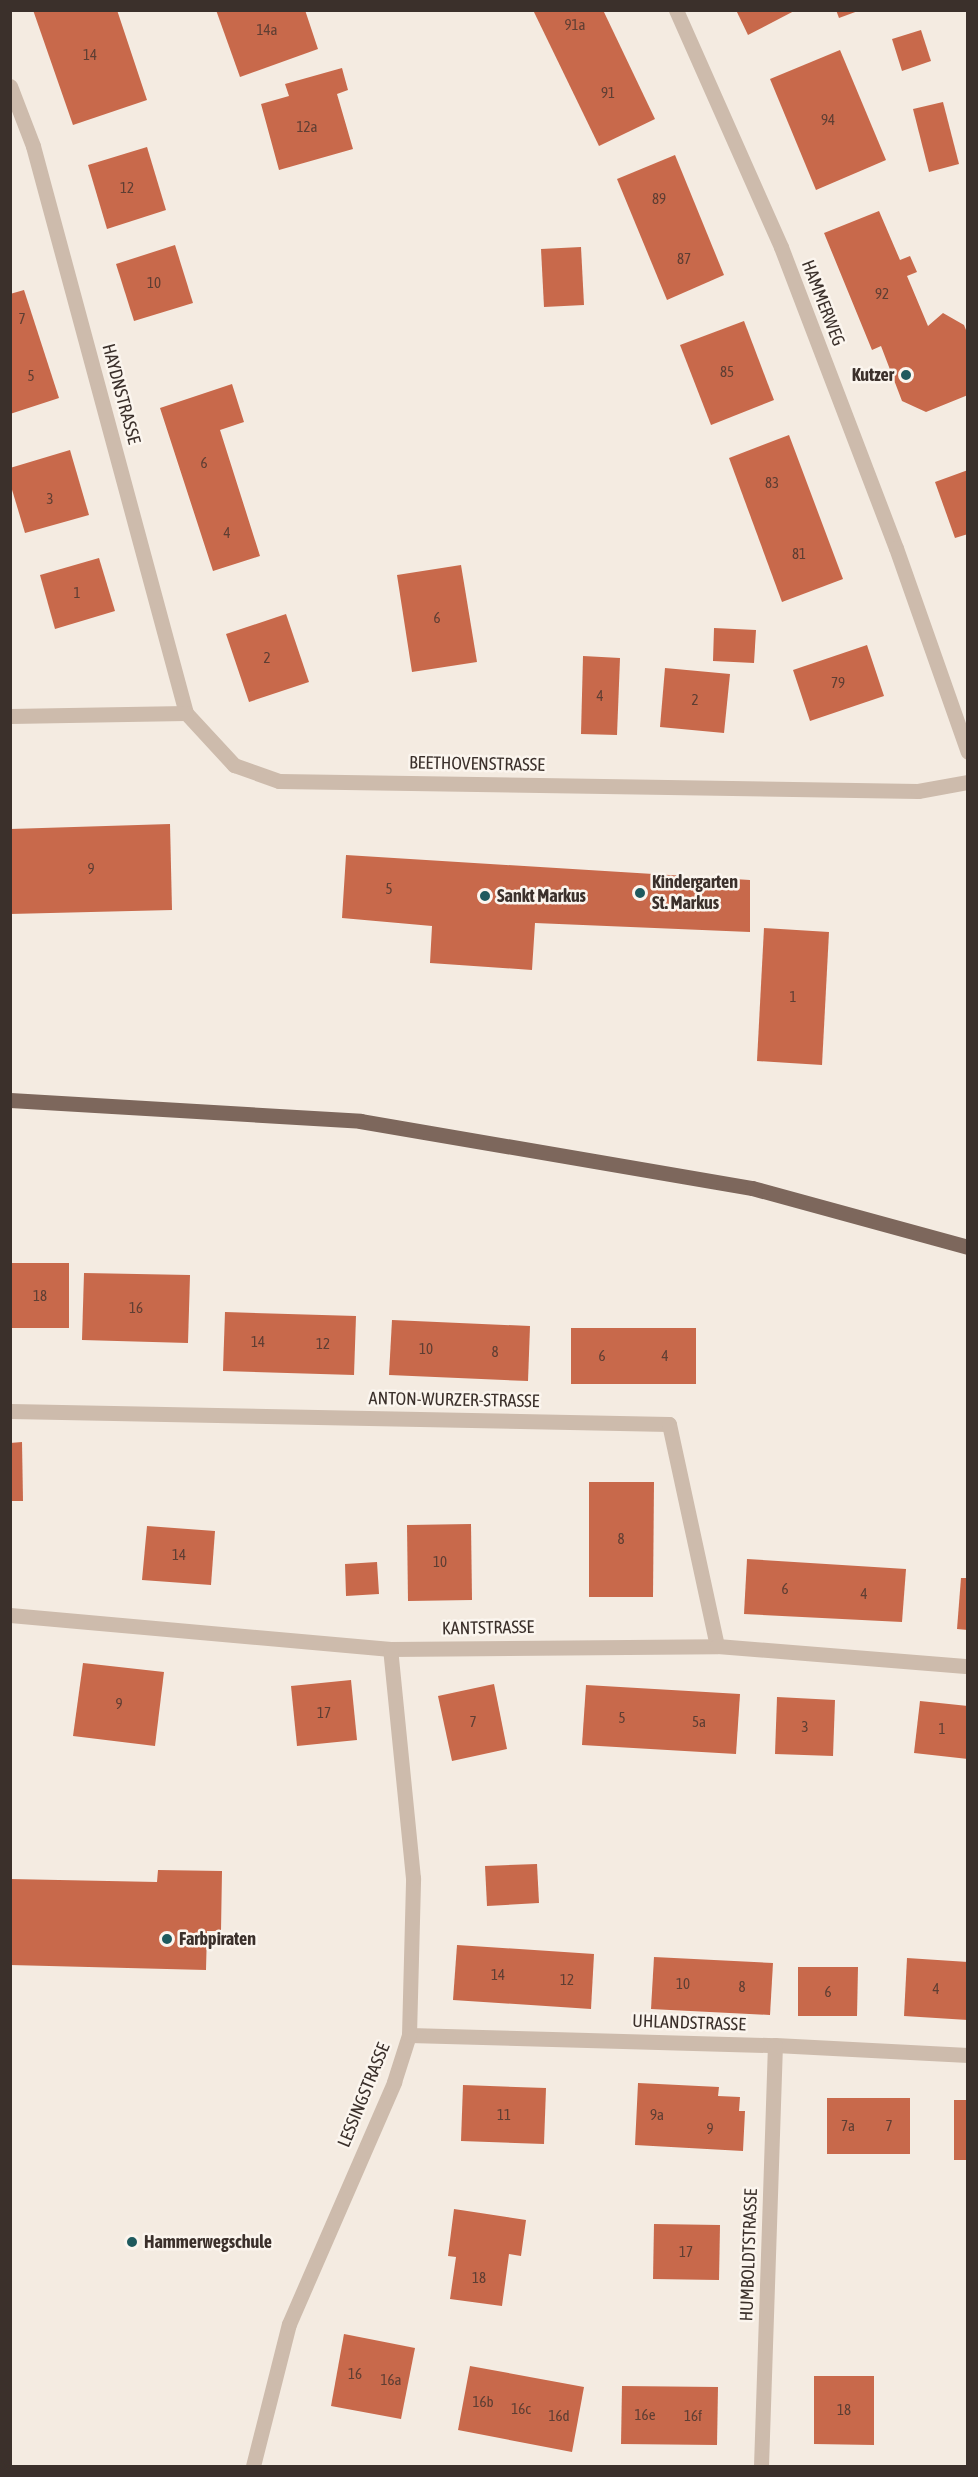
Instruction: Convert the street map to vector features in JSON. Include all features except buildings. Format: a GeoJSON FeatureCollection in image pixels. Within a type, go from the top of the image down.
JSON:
{"type":"FeatureCollection","features":[{"type":"Feature","properties":{"kind":"main road"},"geometry":{"type":"LineString","coordinates":[[10,1100],[360,1121],[752,1188],[968,1247]]}},
{"type":"Feature","properties":{"kind":"street","name":"HAMMERWEG"},"geometry":{"type":"LineString","coordinates":[[676,10],[781,247],[896,548],[968,752]]}},
{"type":"Feature","properties":{"kind":"street","name":"HAYDNSTRASSE"},"geometry":{"type":"LineString","coordinates":[[10,86],[33,146],[186,713]]}},
{"type":"Feature","properties":{"kind":"street"},"geometry":{"type":"LineString","coordinates":[[10,716],[186,713]]}},
{"type":"Feature","properties":{"kind":"street","name":"BEETHOVENSTRASSE"},"geometry":{"type":"LineString","coordinates":[[186,713],[234,765],[279,781],[918,791],[968,782]]}},
{"type":"Feature","properties":{"kind":"street","name":"ANTON-WURZER-STRASSE"},"geometry":{"type":"LineString","coordinates":[[10,1411],[669,1424],[717,1646]]}},
{"type":"Feature","properties":{"kind":"street","name":"KANTSTRASSE"},"geometry":{"type":"LineString","coordinates":[[10,1615],[390,1649],[717,1646],[968,1666]]}},
{"type":"Feature","properties":{"kind":"street","name":"LESSINGSTRASSE"},"geometry":{"type":"LineString","coordinates":[[253,2466],[289,2324],[394,2082],[409,2035],[413,1878],[390,1649]]}},
{"type":"Feature","properties":{"kind":"street","name":"UHLANDSTRASSE"},"geometry":{"type":"LineString","coordinates":[[409,2035],[775,2045],[968,2055]]}},
{"type":"Feature","properties":{"kind":"street","name":"HUMBOLDTSTRASSE"},"geometry":{"type":"LineString","coordinates":[[760,2466],[775,2045]]}},
{"type":"Feature","properties":{"kind":"place","name":"Kutzer"},"geometry":{"type":"Point","coordinates":[906,375]}},
{"type":"Feature","properties":{"kind":"place","name":"Kindergarten St. Markus"},"geometry":{"type":"Point","coordinates":[640,893]}},
{"type":"Feature","properties":{"kind":"place","name":"Sankt Markus"},"geometry":{"type":"Point","coordinates":[485,896]}},
{"type":"Feature","properties":{"kind":"place","name":"Farbpiraten"},"geometry":{"type":"Point","coordinates":[167,1939]}},
{"type":"Feature","properties":{"kind":"place","name":"Hammerwegschule"},"geometry":{"type":"Point","coordinates":[132,2242]}}]}
